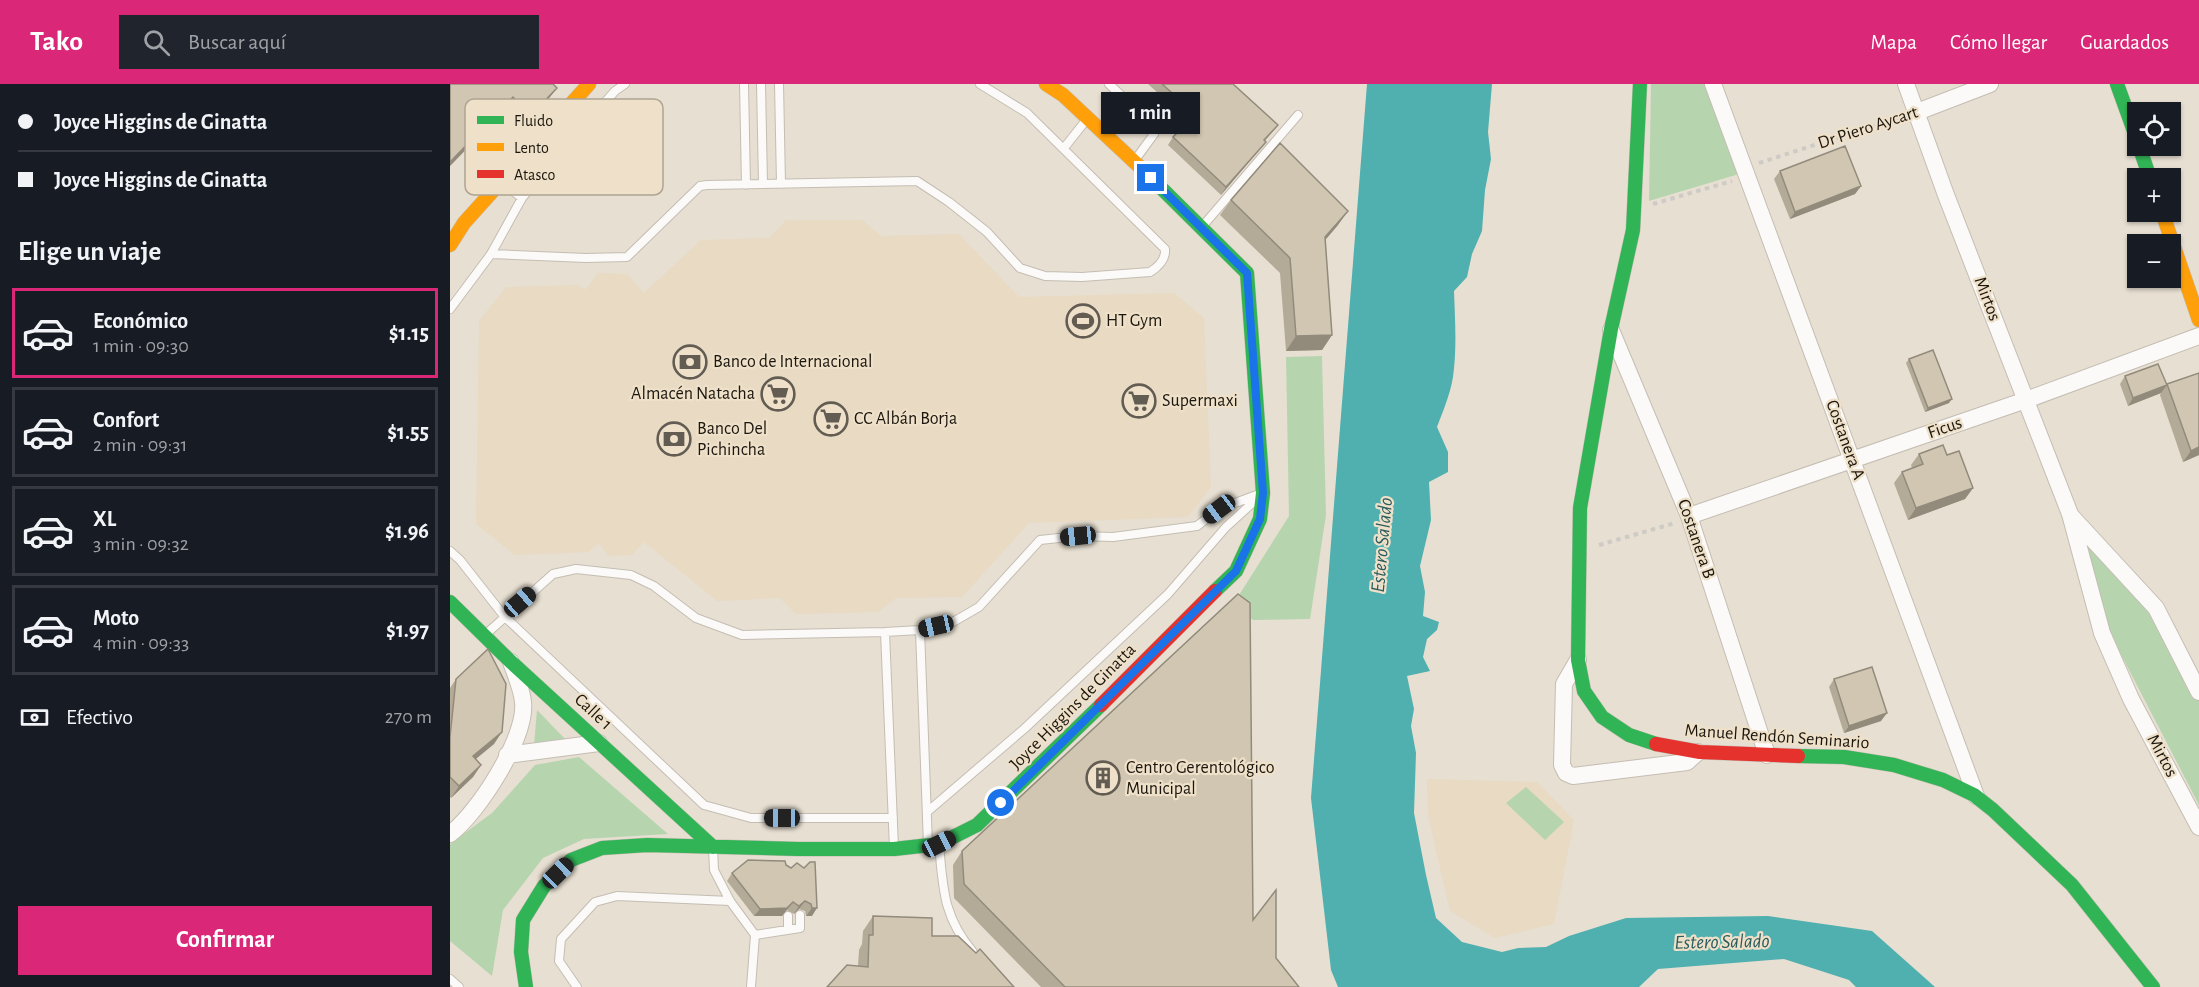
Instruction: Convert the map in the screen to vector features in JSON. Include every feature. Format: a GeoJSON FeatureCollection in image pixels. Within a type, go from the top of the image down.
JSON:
{"type":"FeatureCollection","features":[{"type":"Feature","properties":{"kind":"street"},"geometry":{"type":"LineString","coordinates":[[576,99],[589,84]]}},
{"type":"Feature","properties":{"kind":"street"},"geometry":{"type":"LineString","coordinates":[[1047,84],[1063,94]]}},
{"type":"Feature","properties":{"kind":"street"},"geometry":{"type":"LineString","coordinates":[[1051,84],[1063,94]]}},
{"type":"Feature","properties":{"kind":"street","name":"Manuel Rendón Seminario"},"geometry":{"type":"LineString","coordinates":[[1640,84],[1633,230],[1611,329],[1582,493],[1578,660],[1582,684],[1588,699],[1604,720],[1615,728],[1653,744],[1698,752],[1843,757],[1876,762],[1922,773],[1976,796],[2048,860],[2073,887],[2153,987]]}},
{"type":"Feature","properties":{"kind":"street","name":"Costanera A"},"geometry":{"type":"LineString","coordinates":[[1713,84],[1976,796]]}},
{"type":"Feature","properties":{"kind":"street","name":"Mirtos"},"geometry":{"type":"LineString","coordinates":[[1906,84],[1946,195],[2070,514],[2102,633],[2132,699],[2199,827]]}},
{"type":"Feature","properties":{"kind":"street","name":"Dr Piero Aycart"},"geometry":{"type":"LineString","coordinates":[[1917,112],[1990,84]]}},
{"type":"Feature","properties":{"kind":"street"},"geometry":{"type":"LineString","coordinates":[[2118,84],[2127,111]]}},
{"type":"Feature","properties":{"kind":"street","name":"Joyce Higgins de Ginatta"},"geometry":{"type":"LineString","coordinates":[[526,987],[521,952],[523,920],[544,886],[571,860],[602,848],[647,845],[712,847],[792,854],[894,849],[933,845],[977,825],[1236,571],[1260,519],[1263,493],[1247,273],[1063,94]]}},
{"type":"Feature","properties":{"kind":"street"},"geometry":{"type":"LineString","coordinates":[[450,245],[464,222],[489,195]]}},
{"type":"Feature","properties":{"kind":"street"},"geometry":{"type":"LineString","coordinates":[[2165,222],[2199,320]]}},
{"type":"Feature","properties":{"kind":"street","name":"Costanera B"},"geometry":{"type":"LineString","coordinates":[[1611,329],[1689,516],[1767,755]]}},
{"type":"Feature","properties":{"kind":"street","name":"Ficus"},"geometry":{"type":"LineString","coordinates":[[1689,516],[2026,400],[2199,336]]}},
{"type":"Feature","properties":{"kind":"street","name":"Mirtos"},"geometry":{"type":"LineString","coordinates":[[2070,514],[2156,608],[2199,692]]}},
{"type":"Feature","properties":{"kind":"street","name":"Calle 1"},"geometry":{"type":"LineString","coordinates":[[450,602],[510,661],[712,847]]}},
{"type":"Feature","properties":{"kind":"street"},"geometry":{"type":"LineString","coordinates":[[1578,660],[1564,684],[1562,765],[1566,773],[1573,776],[1687,762],[1698,752]]}},
{"type":"Feature","properties":{"kind":"street"},"geometry":{"type":"LineString","coordinates":[[450,834],[482,801],[522,724],[524,702],[510,661]]}},
{"type":"Feature","properties":{"kind":"street"},"geometry":{"type":"LineString","coordinates":[[507,756],[599,743]]}},
{"type":"Feature","properties":{"kind":"lane"},"geometry":{"type":"LineString","coordinates":[[608,99],[625,84]]}},
{"type":"Feature","properties":{"kind":"lane"},"geometry":{"type":"LineString","coordinates":[[744,84],[746,185]]}},
{"type":"Feature","properties":{"kind":"lane"},"geometry":{"type":"LineString","coordinates":[[761,84],[763,184]]}},
{"type":"Feature","properties":{"kind":"lane"},"geometry":{"type":"LineString","coordinates":[[778,84],[781,184]]}},
{"type":"Feature","properties":{"kind":"lane"},"geometry":{"type":"LineString","coordinates":[[491,254],[586,258],[627,257],[700,186],[917,181],[949,202],[987,232],[1020,268],[1045,276],[1082,277],[1150,272],[1157,268],[1166,254],[1166,249],[1027,113],[980,84]]}},
{"type":"Feature","properties":{"kind":"lane"},"geometry":{"type":"LineString","coordinates":[[1109,84],[1153,125],[1154,134],[1134,161]]}},
{"type":"Feature","properties":{"kind":"lane"},"geometry":{"type":"LineString","coordinates":[[1201,228],[1298,115]]}},
{"type":"Feature","properties":{"kind":"lane"},"geometry":{"type":"LineString","coordinates":[[1064,148],[1087,119]]}},
{"type":"Feature","properties":{"kind":"lane"},"geometry":{"type":"LineString","coordinates":[[518,195],[522,198]]}},
{"type":"Feature","properties":{"kind":"lane"},"geometry":{"type":"LineString","coordinates":[[450,309],[491,254],[525,195]]}},
{"type":"Feature","properties":{"kind":"lane"},"geometry":{"type":"LineString","coordinates":[[485,635],[552,574],[576,568],[631,575],[654,586],[696,618],[742,635],[920,630],[952,622],[979,607],[1040,540],[1078,536],[1113,537],[1197,526],[1219,509],[1263,493]]}},
{"type":"Feature","properties":{"kind":"lane"},"geometry":{"type":"LineString","coordinates":[[927,812],[1024,729],[1160,601],[1226,527],[1263,493]]}},
{"type":"Feature","properties":{"kind":"lane"},"geometry":{"type":"LineString","coordinates":[[450,551],[460,560],[504,616],[704,805],[751,818],[892,818]]}},
{"type":"Feature","properties":{"kind":"lane"},"geometry":{"type":"LineString","coordinates":[[920,630],[927,812],[948,911],[963,940],[978,957]]}},
{"type":"Feature","properties":{"kind":"lane"},"geometry":{"type":"LineString","coordinates":[[885,632],[894,849]]}},
{"type":"Feature","properties":{"kind":"lane"},"geometry":{"type":"LineString","coordinates":[[712,847],[714,870],[730,901],[755,935],[751,987]]}},
{"type":"Feature","properties":{"kind":"lane"},"geometry":{"type":"LineString","coordinates":[[577,987],[559,961],[561,939],[595,902],[617,896],[730,901]]}},
{"type":"Feature","properties":{"kind":"lane"},"geometry":{"type":"LineString","coordinates":[[755,935],[800,928],[800,915]]}},
{"type":"Feature","properties":{"kind":"lane"},"geometry":{"type":"LineString","coordinates":[[788,916],[788,929]]}},
{"type":"Feature","properties":{"kind":"lane"},"geometry":{"type":"LineString","coordinates":[[450,980],[459,987]]}},
{"type":"Feature","properties":{"kind":"path","name":"Dr Piero Aycart"},"geometry":{"type":"LineString","coordinates":[[1634,210],[1917,112]]}},
{"type":"Feature","properties":{"kind":"path"},"geometry":{"type":"LineString","coordinates":[[1579,550],[1682,521],[1689,516]]}},
{"type":"Feature","properties":{"kind":"shaded area"},"geometry":{"type":"Polygon","coordinates":[[[786,220],[862,220],[881,236],[959,234],[1019,297],[1174,293],[1204,318],[1211,487],[1188,517],[1029,523],[962,597],[896,598],[878,612],[796,614],[780,598],[717,601],[644,542],[632,555],[608,556],[599,543],[588,552],[515,555],[476,524],[479,321],[506,287],[578,285],[585,290],[598,273],[627,274],[644,293],[701,240],[769,238],[786,220]]]}},
{"type":"Feature","properties":{"kind":"shaded area"},"geometry":{"type":"Polygon","coordinates":[[[1427,779],[1537,782],[1574,820],[1554,924],[1495,938],[1450,911],[1428,816],[1427,779]]]}},
{"type":"Feature","properties":{"kind":"green space"},"geometry":{"type":"Polygon","coordinates":[[[1651,84],[1705,84],[1739,174],[1649,201],[1651,84]]]}},
{"type":"Feature","properties":{"kind":"green space"},"geometry":{"type":"Polygon","coordinates":[[[1322,356],[1326,515],[1310,619],[1253,620],[1234,603],[1289,516],[1286,357],[1322,356]]]}},
{"type":"Feature","properties":{"kind":"green space"},"geometry":{"type":"Polygon","coordinates":[[[2070,514],[2155,609],[2199,690],[2199,805],[2113,639],[2070,514]]]}},
{"type":"Feature","properties":{"kind":"green space"},"geometry":{"type":"Polygon","coordinates":[[[537,710],[568,742],[534,745],[537,710]]]}},
{"type":"Feature","properties":{"kind":"green space"},"geometry":{"type":"Polygon","coordinates":[[[579,757],[668,834],[584,839],[543,858],[503,910],[492,976],[450,941],[450,844],[492,813],[535,765],[579,757]]]}},
{"type":"Feature","properties":{"kind":"green space"},"geometry":{"type":"Polygon","coordinates":[[[1526,787],[1564,822],[1545,840],[1506,803],[1526,787]]]}},
{"type":"Feature","properties":{"kind":"water","name":"Estero Salado"},"geometry":{"type":"Polygon","coordinates":[[[1367,84],[1492,84],[1488,132],[1491,159],[1485,190],[1482,231],[1472,254],[1467,277],[1454,291],[1453,377],[1437,427],[1448,452],[1448,472],[1429,482],[1431,520],[1420,566],[1425,592],[1423,616],[1439,622],[1437,630],[1427,639],[1423,657],[1430,671],[1407,676],[1414,709],[1411,726],[1416,753],[1414,813],[1436,918],[1462,942],[1502,952],[1518,948],[1546,947],[1569,936],[1626,918],[1768,916],[1872,931],[1935,987],[1856,987],[1849,980],[1784,959],[1658,969],[1639,987],[1338,987],[1331,970],[1311,798],[1367,84]]]}},
{"type":"Feature","properties":{"kind":"building"},"geometry":{"type":"Polygon","coordinates":[[[450,84],[553,84],[557,88],[546,99],[515,99],[513,97],[511,99],[465,99],[465,147],[450,162],[450,84]]]}},
{"type":"Feature","properties":{"kind":"building"},"geometry":{"type":"Polygon","coordinates":[[[1162,84],[1233,84],[1278,125],[1226,187],[1173,137],[1196,114],[1162,84]]]}},
{"type":"Feature","properties":{"kind":"building"},"geometry":{"type":"Polygon","coordinates":[[[1280,143],[1348,211],[1325,237],[1332,335],[1296,336],[1290,258],[1231,200],[1280,143]]]}},
{"type":"Feature","properties":{"kind":"building"},"geometry":{"type":"Polygon","coordinates":[[[1845,146],[1861,186],[1795,212],[1780,171],[1845,146]]]}},
{"type":"Feature","properties":{"kind":"building"},"geometry":{"type":"Polygon","coordinates":[[[1933,350],[1952,399],[1928,408],[1909,359],[1933,350]]]}},
{"type":"Feature","properties":{"kind":"building"},"geometry":{"type":"Polygon","coordinates":[[[2158,364],[2167,385],[2133,398],[2125,376],[2158,364]]]}},
{"type":"Feature","properties":{"kind":"building"},"geometry":{"type":"Polygon","coordinates":[[[2199,373],[2199,447],[2191,451],[2167,384],[2199,373]]]}},
{"type":"Feature","properties":{"kind":"building"},"geometry":{"type":"Polygon","coordinates":[[[1943,445],[1947,455],[1959,451],[1973,488],[1916,508],[1902,472],[1923,464],[1919,454],[1943,445]]]}},
{"type":"Feature","properties":{"kind":"building"},"geometry":{"type":"Polygon","coordinates":[[[1238,594],[1250,603],[1253,920],[1276,890],[1276,958],[1299,987],[1065,987],[964,884],[962,851],[1238,594]]]}},
{"type":"Feature","properties":{"kind":"building"},"geometry":{"type":"Polygon","coordinates":[[[488,649],[506,684],[502,732],[473,756],[481,765],[459,786],[450,777],[450,737],[456,679],[488,649]]]}},
{"type":"Feature","properties":{"kind":"building"},"geometry":{"type":"Polygon","coordinates":[[[1872,667],[1887,713],[1849,726],[1834,679],[1872,667]]]}},
{"type":"Feature","properties":{"kind":"building"},"geometry":{"type":"Polygon","coordinates":[[[748,860],[785,861],[786,865],[791,868],[797,863],[804,868],[810,862],[815,862],[817,908],[812,908],[811,904],[805,901],[799,906],[793,902],[787,908],[760,909],[732,873],[748,860]]]}},
{"type":"Feature","properties":{"kind":"building"},"geometry":{"type":"Polygon","coordinates":[[[873,916],[932,918],[932,936],[958,936],[976,953],[980,949],[1014,987],[827,987],[847,965],[868,967],[869,935],[873,935],[873,916]]]}},
{"type":"Feature","properties":{"kind":"traffic: fast"},"geometry":{"type":"LineString","coordinates":[[1640,84],[1633,230],[1611,329],[1580,508],[1578,660],[1584,691],[1602,717],[1629,735],[1656,744]]}},
{"type":"Feature","properties":{"kind":"traffic: fast"},"geometry":{"type":"LineString","coordinates":[[2117,84],[2127,112]]}},
{"type":"Feature","properties":{"kind":"traffic: fast"},"geometry":{"type":"LineString","coordinates":[[2142,156],[2147,168]]}},
{"type":"Feature","properties":{"kind":"traffic: fast"},"geometry":{"type":"LineString","coordinates":[[1142,169],[1247,273],[1263,493],[1260,519],[1236,571],[1215,591]]}},
{"type":"Feature","properties":{"kind":"traffic: fast"},"geometry":{"type":"LineString","coordinates":[[450,602],[510,661],[713,847]]}},
{"type":"Feature","properties":{"kind":"traffic: fast"},"geometry":{"type":"LineString","coordinates":[[526,987],[521,952],[523,920],[544,886],[571,860],[602,848],[647,845],[894,849],[939,844],[977,825],[1101,705]]}},
{"type":"Feature","properties":{"kind":"traffic: fast"},"geometry":{"type":"LineString","coordinates":[[1798,756],[1844,757],[1894,765],[1943,780],[1974,795],[1993,810],[2072,885],[2153,987]]}},
{"type":"Feature","properties":{"kind":"traffic: slow"},"geometry":{"type":"LineString","coordinates":[[576,99],[589,84]]}},
{"type":"Feature","properties":{"kind":"traffic: slow"},"geometry":{"type":"LineString","coordinates":[[1046,84],[1063,95],[1142,169]]}},
{"type":"Feature","properties":{"kind":"traffic: slow"},"geometry":{"type":"LineString","coordinates":[[450,245],[464,223],[489,195]]}},
{"type":"Feature","properties":{"kind":"traffic: slow"},"geometry":{"type":"LineString","coordinates":[[2165,222],[2199,320]]}},
{"type":"Feature","properties":{"kind":"traffic: jam"},"geometry":{"type":"LineString","coordinates":[[1101,705],[1215,591]]}},
{"type":"Feature","properties":{"kind":"traffic: jam"},"geometry":{"type":"LineString","coordinates":[[1656,744],[1700,752],[1798,756]]}},
{"type":"Feature","properties":{"kind":"place","name":"HT Gym"},"geometry":{"type":"Point","coordinates":[1083,321]}},
{"type":"Feature","properties":{"kind":"place","name":"Banco de Internacional"},"geometry":{"type":"Point","coordinates":[690,362]}},
{"type":"Feature","properties":{"kind":"place","name":"Almacén Natacha"},"geometry":{"type":"Point","coordinates":[778,394]}},
{"type":"Feature","properties":{"kind":"place","name":"Supermaxi"},"geometry":{"type":"Point","coordinates":[1139,401]}},
{"type":"Feature","properties":{"kind":"place","name":"CC Albán Borja"},"geometry":{"type":"Point","coordinates":[831,419]}},
{"type":"Feature","properties":{"kind":"place","name":"Banco Del Pichincha"},"geometry":{"type":"Point","coordinates":[674,439]}},
{"type":"Feature","properties":{"kind":"place","name":"Centro Gerentológico Municipal"},"geometry":{"type":"Point","coordinates":[1103,778]}},
{"type":"Feature","properties":{"kind":"route"},"geometry":{"type":"LineString","coordinates":[[1001,803],[1236,571],[1260,519],[1263,493],[1247,273],[1151,178]]}}]}
